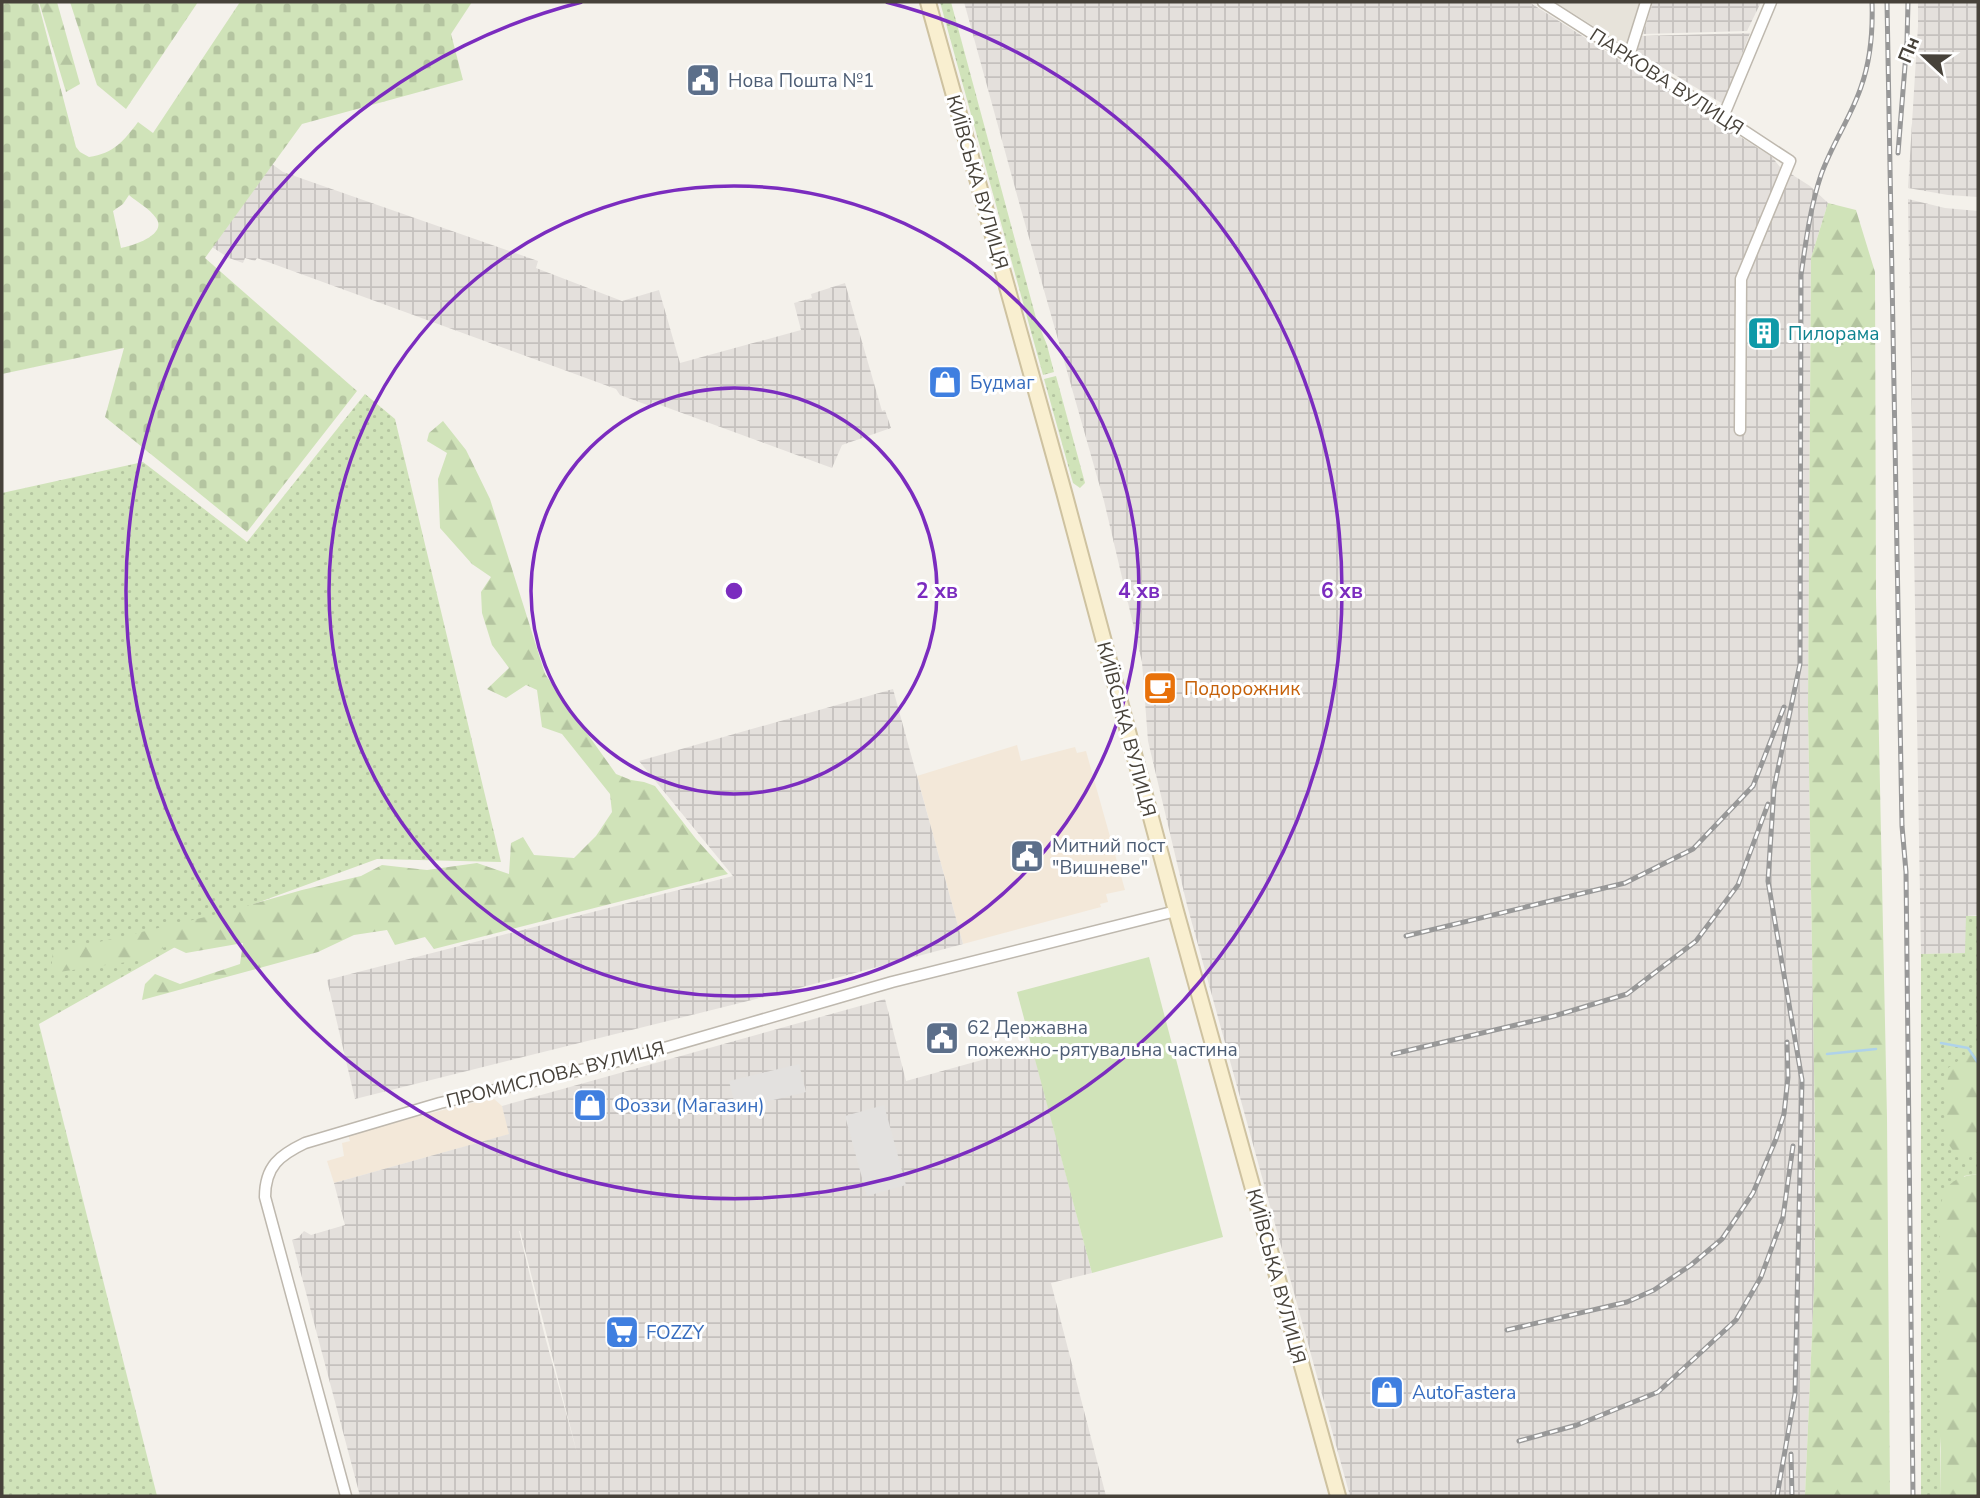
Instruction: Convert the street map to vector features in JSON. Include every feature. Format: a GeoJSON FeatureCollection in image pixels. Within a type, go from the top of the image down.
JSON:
{"type":"FeatureCollection","features":[{"type":"Feature","properties":{"kind":"main road","name":"КИЇВСЬКА ВУЛИЦЯ"},"geometry":{"type":"LineString","coordinates":[[928,2],[1338,1496]]}},
{"type":"Feature","properties":{"kind":"street","name":"ПАРКОВА ВУЛИЦЯ"},"geometry":{"type":"LineString","coordinates":[[1543,2],[1790,162],[1741,279],[1740,430]]}},
{"type":"Feature","properties":{"kind":"street"},"geometry":{"type":"LineString","coordinates":[[1629,56],[1646,2]]}},
{"type":"Feature","properties":{"kind":"street"},"geometry":{"type":"LineString","coordinates":[[1723,117],[1771,2]]}},
{"type":"Feature","properties":{"kind":"street","name":"ПРОМИСЛОВА ВУЛИЦЯ"},"geometry":{"type":"LineString","coordinates":[[346,1496],[265,1196],[265,1184],[272,1166],[286,1152],[305,1143],[440,1103],[623,1059],[892,982],[1177,911]]}},
{"type":"Feature","properties":{"kind":"shaded area"},"geometry":{"type":"Polygon","coordinates":[[[964,2],[1529,2],[1772,157],[1780,167],[1810,186],[1828,203],[1811,258],[1808,709],[1815,1266],[1805,1496],[1350,1496],[1187,905],[1148,741],[1142,662],[1104,501],[964,2]]]}},
{"type":"Feature","properties":{"kind":"shaded area"},"geometry":{"type":"Polygon","coordinates":[[[1555,2],[1644,2],[1630,49],[1555,2]]]}},
{"type":"Feature","properties":{"kind":"shaded area"},"geometry":{"type":"Polygon","coordinates":[[[1653,2],[1761,2],[1747,31],[1643,34],[1653,2]]]}},
{"type":"Feature","properties":{"kind":"shaded area"},"geometry":{"type":"Polygon","coordinates":[[[1918,2],[1978,2],[1978,197],[1908,188],[1918,2]]]}},
{"type":"Feature","properties":{"kind":"shaded area"},"geometry":{"type":"Polygon","coordinates":[[[1750,33],[1723,104],[1637,52],[1642,36],[1750,33]]]}},
{"type":"Feature","properties":{"kind":"shaded area"},"geometry":{"type":"Polygon","coordinates":[[[272,164],[283,172],[538,261],[536,268],[622,301],[659,290],[680,363],[801,330],[794,303],[812,298],[811,294],[845,283],[882,411],[885,410],[891,428],[842,445],[832,468],[652,402],[650,406],[620,395],[616,389],[257,258],[255,261],[245,258],[243,263],[229,258],[212,247],[272,164]]]}},
{"type":"Feature","properties":{"kind":"shaded area"},"geometry":{"type":"Polygon","coordinates":[[[1908,199],[1945,208],[1978,211],[1978,915],[1966,916],[1966,953],[1921,954],[1908,199]]]}},
{"type":"Feature","properties":{"kind":"shaded area"},"geometry":{"type":"Polygon","coordinates":[[[893,689],[963,944],[784,992],[355,1099],[327,980],[733,876],[639,761],[893,689]]]}},
{"type":"Feature","properties":{"kind":"shaded area","name":"Митний пост \"Вишневе\""},"geometry":{"type":"Polygon","coordinates":[[[1017,745],[1021,761],[1075,747],[1077,753],[1086,751],[1125,890],[1106,894],[1108,902],[1100,904],[1101,907],[963,944],[917,776],[1017,745]]]}},
{"type":"Feature","properties":{"kind":"shaded area"},"geometry":{"type":"Polygon","coordinates":[[[885,999],[906,1081],[1032,1046],[1092,1273],[1051,1283],[1106,1496],[360,1496],[292,1240],[304,1231],[311,1235],[345,1225],[334,1183],[509,1134],[502,1106],[885,999]],[[520,1231],[544,1333],[577,1453],[520,1231]]]}},
{"type":"Feature","properties":{"kind":"shaded area"},"geometry":{"type":"Polygon","coordinates":[[[799,1064],[806,1092],[736,1109],[729,1081],[799,1064]]]}},
{"type":"Feature","properties":{"kind":"shaded area"},"geometry":{"type":"Polygon","coordinates":[[[494,1099],[502,1106],[510,1134],[334,1183],[327,1161],[344,1156],[342,1143],[350,1141],[348,1135],[494,1099]]]}},
{"type":"Feature","properties":{"kind":"shaded area"},"geometry":{"type":"Polygon","coordinates":[[[884,1105],[906,1185],[867,1196],[845,1116],[884,1105]]]}},
{"type":"Feature","properties":{"kind":"green space"},"geometry":{"type":"Polygon","coordinates":[[[2,2],[38,2],[76,147],[89,157],[105,153],[117,146],[138,122],[153,133],[240,2],[472,2],[451,34],[463,80],[302,124],[205,258],[357,391],[247,532],[105,417],[124,348],[2,374],[2,2]],[[129,195],[123,204],[113,211],[121,248],[147,239],[157,230],[158,224],[150,212],[129,195]]]}},
{"type":"Feature","properties":{"kind":"green space"},"geometry":{"type":"Polygon","coordinates":[[[39,2],[57,2],[80,84],[66,92],[39,2]]]}},
{"type":"Feature","properties":{"kind":"green space"},"geometry":{"type":"Polygon","coordinates":[[[70,2],[198,2],[126,109],[97,85],[70,2]]]}},
{"type":"Feature","properties":{"kind":"green space"},"geometry":{"type":"Polygon","coordinates":[[[940,2],[951,2],[1036,318],[1054,372],[1043,375],[940,2]]]}},
{"type":"Feature","properties":{"kind":"green space"},"geometry":{"type":"Polygon","coordinates":[[[1828,203],[1856,210],[1875,272],[1876,597],[1887,1117],[1890,1496],[1805,1496],[1815,1266],[1808,709],[1811,258],[1828,203]]]}},
{"type":"Feature","properties":{"kind":"green space"},"geometry":{"type":"Polygon","coordinates":[[[1056,376],[1085,483],[1080,488],[1073,483],[1044,379],[1056,376]]]}},
{"type":"Feature","properties":{"kind":"green space"},"geometry":{"type":"Polygon","coordinates":[[[365,394],[395,419],[501,862],[377,859],[246,907],[39,1024],[157,1496],[2,1496],[2,493],[143,462],[247,542],[365,394]]]}},
{"type":"Feature","properties":{"kind":"green space"},"geometry":{"type":"Polygon","coordinates":[[[443,421],[466,450],[490,499],[545,674],[616,774],[655,786],[696,839],[728,874],[434,949],[425,937],[395,945],[387,930],[354,935],[318,952],[142,1000],[145,984],[155,974],[180,984],[240,964],[243,943],[186,953],[169,945],[141,960],[52,973],[52,953],[218,914],[361,876],[382,865],[427,870],[477,863],[509,874],[511,843],[523,837],[534,855],[574,858],[596,836],[612,812],[610,794],[562,734],[542,727],[537,690],[526,685],[506,698],[487,689],[509,668],[492,645],[482,613],[481,592],[491,577],[472,564],[440,528],[438,479],[447,453],[427,441],[429,433],[443,421]]]}},
{"type":"Feature","properties":{"kind":"green space"},"geometry":{"type":"Polygon","coordinates":[[[1966,916],[1978,916],[1978,1174],[1964,1176],[1940,1448],[1941,1496],[1921,1496],[1921,954],[1965,953],[1966,916]]]}},
{"type":"Feature","properties":{"kind":"green space"},"geometry":{"type":"Polygon","coordinates":[[[1149,957],[1223,1237],[1092,1273],[1017,992],[1149,957]]]}},
{"type":"Feature","properties":{"kind":"green space"},"geometry":{"type":"Polygon","coordinates":[[[1978,1050],[1978,1152],[1955,1153],[1946,1141],[1948,1068],[1978,1050]]]}},
{"type":"Feature","properties":{"kind":"green space"},"geometry":{"type":"Polygon","coordinates":[[[1978,1174],[1978,1496],[1941,1496],[1940,1214],[1946,1189],[1957,1179],[1978,1174]]]}},
{"type":"Feature","properties":{"kind":"waterway"},"geometry":{"type":"LineString","coordinates":[[1941,1043],[1968,1048],[1978,1063]]}},
{"type":"Feature","properties":{"kind":"waterway"},"geometry":{"type":"LineString","coordinates":[[1827,1054],[1876,1049]]}},
{"type":"Feature","properties":{"kind":"railway"},"geometry":{"type":"LineString","coordinates":[[1777,1496],[1795,1394],[1802,1080],[1768,881],[1774,788],[1800,664],[1801,275],[1811,212],[1821,175],[1857,98],[1867,66],[1871,45],[1872,2]]}},
{"type":"Feature","properties":{"kind":"railway"},"geometry":{"type":"LineString","coordinates":[[1887,2],[1902,826],[1906,872],[1913,1496]]}},
{"type":"Feature","properties":{"kind":"railway"},"geometry":{"type":"LineString","coordinates":[[1898,153],[1908,2]]}},
{"type":"Feature","properties":{"kind":"railway"},"geometry":{"type":"LineString","coordinates":[[1406,936],[1625,883],[1693,849],[1753,786],[1784,707]]}},
{"type":"Feature","properties":{"kind":"railway"},"geometry":{"type":"LineString","coordinates":[[1393,1054],[1554,1016],[1627,994],[1696,941],[1738,885],[1768,804]]}},
{"type":"Feature","properties":{"kind":"railway"},"geometry":{"type":"LineString","coordinates":[[1507,1330],[1627,1302],[1654,1290],[1691,1265],[1722,1239],[1753,1193],[1776,1139],[1784,1114],[1788,1077],[1787,1042]]}},
{"type":"Feature","properties":{"kind":"railway"},"geometry":{"type":"LineString","coordinates":[[1519,1441],[1577,1425],[1658,1392],[1736,1320],[1761,1277],[1783,1217],[1793,1146]]}},
{"type":"Feature","properties":{"kind":"railway"},"geometry":{"type":"LineString","coordinates":[[1791,1454],[1792,1496]]}},
{"type":"Feature","properties":{"kind":"place","name":"Нова Пошта №1"},"geometry":{"type":"Point","coordinates":[703,80]}},
{"type":"Feature","properties":{"kind":"place","name":"Пилорама"},"geometry":{"type":"Point","coordinates":[1764,333]}},
{"type":"Feature","properties":{"kind":"place","name":"Будмаг"},"geometry":{"type":"Point","coordinates":[945,382]}},
{"type":"Feature","properties":{"kind":"place","name":"Подорожник"},"geometry":{"type":"Point","coordinates":[1160,688]}},
{"type":"Feature","properties":{"kind":"place","name":"Митний пост \"Вишневе\""},"geometry":{"type":"Point","coordinates":[1027,856]}},
{"type":"Feature","properties":{"kind":"place","name":"62 Державна пожежно-рятувальна частина"},"geometry":{"type":"Point","coordinates":[942,1038]}},
{"type":"Feature","properties":{"kind":"place","name":"Фоззи (Магазин)"},"geometry":{"type":"Point","coordinates":[590,1105]}},
{"type":"Feature","properties":{"kind":"place","name":"FOZZY"},"geometry":{"type":"Point","coordinates":[622,1332]}},
{"type":"Feature","properties":{"kind":"place","name":"AutoFastera"},"geometry":{"type":"Point","coordinates":[1387,1392]}}]}
